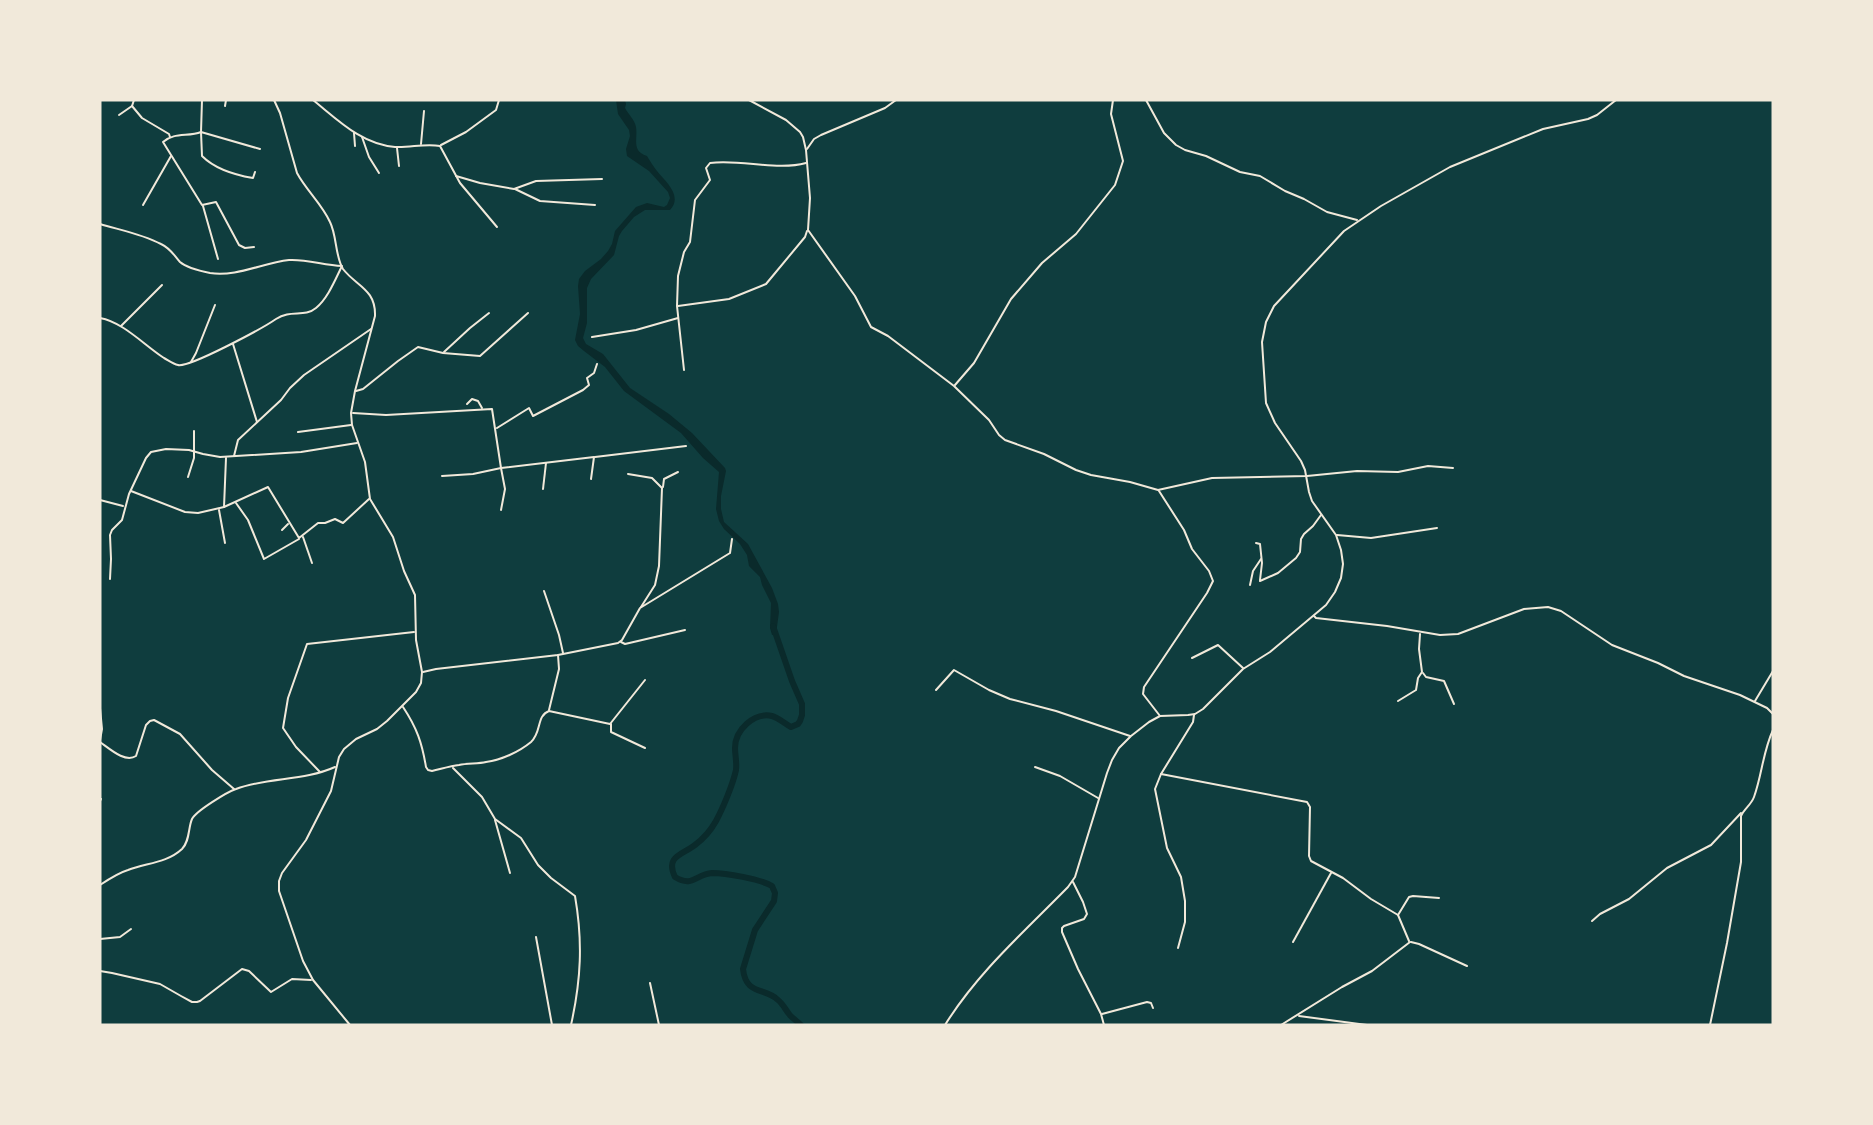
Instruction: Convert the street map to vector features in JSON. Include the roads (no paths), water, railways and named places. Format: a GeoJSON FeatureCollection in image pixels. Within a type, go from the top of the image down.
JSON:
{"type":"FeatureCollection","features":[{"type":"Feature","properties":{"kind":"street"},"geometry":{"type":"LineString","coordinates":[[119,115],[132,106],[134,100]]}},
{"type":"Feature","properties":{"kind":"street"},"geometry":{"type":"LineString","coordinates":[[202,100],[202,156],[216,168],[253,178],[255,172]]}},
{"type":"Feature","properties":{"kind":"street"},"geometry":{"type":"LineString","coordinates":[[225,107],[226,100]]}},
{"type":"Feature","properties":{"kind":"street"},"geometry":{"type":"LineString","coordinates":[[274,100],[297,173],[326,213],[342,266],[370,295],[375,311],[355,391],[352,425],[366,466],[370,499],[393,537],[404,571],[412,585],[416,609],[415,632],[422,672],[421,683],[416,692],[377,729],[349,743],[339,757],[331,791],[306,840],[279,881],[279,891],[303,961],[313,980],[350,1025]]}},
{"type":"Feature","properties":{"kind":"street"},"geometry":{"type":"LineString","coordinates":[[313,100],[339,123],[354,132],[397,147],[440,146],[466,132],[496,110],[499,100]]}},
{"type":"Feature","properties":{"kind":"street"},"geometry":{"type":"LineString","coordinates":[[677,306],[729,299],[766,284],[808,230],[810,198],[806,150],[800,132],[786,120],[749,100]]}},
{"type":"Feature","properties":{"kind":"street"},"geometry":{"type":"LineString","coordinates":[[806,150],[814,139],[821,135],[885,108],[896,100]]}},
{"type":"Feature","properties":{"kind":"street"},"geometry":{"type":"LineString","coordinates":[[954,386],[974,363],[1011,299],[1042,263],[1076,234],[1115,184],[1123,161],[1111,114],[1113,100]]}},
{"type":"Feature","properties":{"kind":"street"},"geometry":{"type":"LineString","coordinates":[[1146,100],[1164,133],[1176,145],[1240,172],[1260,176],[1327,212],[1358,221]]}},
{"type":"Feature","properties":{"kind":"street"},"geometry":{"type":"LineString","coordinates":[[945,1025],[968,990],[1072,881],[1081,862],[1112,760],[1119,748],[1160,716],[1195,714],[1203,709],[1243,669],[1270,652],[1314,616],[1335,592],[1343,564],[1336,535],[1312,501],[1301,461],[1275,423],[1266,403],[1262,342],[1269,314],[1332,244],[1381,205],[1450,167],[1543,129],[1588,119],[1616,100]]}},
{"type":"Feature","properties":{"kind":"street"},"geometry":{"type":"LineString","coordinates":[[132,106],[142,118],[170,137]]}},
{"type":"Feature","properties":{"kind":"street"},"geometry":{"type":"LineString","coordinates":[[421,146],[424,111]]}},
{"type":"Feature","properties":{"kind":"street"},"geometry":{"type":"LineString","coordinates":[[218,259],[202,205],[163,142],[170,137],[201,132],[260,149]]}},
{"type":"Feature","properties":{"kind":"street"},"geometry":{"type":"LineString","coordinates":[[354,132],[355,146]]}},
{"type":"Feature","properties":{"kind":"street"},"geometry":{"type":"LineString","coordinates":[[362,136],[369,157],[379,173]]}},
{"type":"Feature","properties":{"kind":"street"},"geometry":{"type":"LineString","coordinates":[[440,146],[466,192],[497,227]]}},
{"type":"Feature","properties":{"kind":"street"},"geometry":{"type":"LineString","coordinates":[[397,147],[399,166]]}},
{"type":"Feature","properties":{"kind":"street"},"geometry":{"type":"LineString","coordinates":[[143,205],[172,156]]}},
{"type":"Feature","properties":{"kind":"street"},"geometry":{"type":"LineString","coordinates":[[684,370],[677,306],[678,276],[680,263],[690,242],[695,200],[710,180],[706,170],[708,165],[721,162],[807,163]]}},
{"type":"Feature","properties":{"kind":"street"},"geometry":{"type":"LineString","coordinates":[[455,176],[514,189],[540,201],[595,205]]}},
{"type":"Feature","properties":{"kind":"street"},"geometry":{"type":"LineString","coordinates":[[514,189],[536,181],[602,179]]}},
{"type":"Feature","properties":{"kind":"street"},"geometry":{"type":"LineString","coordinates":[[202,205],[216,202],[239,245],[245,248],[254,247]]}},
{"type":"Feature","properties":{"kind":"street"},"geometry":{"type":"LineString","coordinates":[[100,224],[165,245],[182,264],[211,273],[239,272],[292,260],[342,266]]}},
{"type":"Feature","properties":{"kind":"street"},"geometry":{"type":"LineString","coordinates":[[808,230],[855,296],[871,327],[888,336],[954,386],[989,420],[1004,440],[1044,454],[1076,470],[1158,490],[1212,478],[1307,476],[1357,471],[1398,472],[1428,466],[1453,468]]}},
{"type":"Feature","properties":{"kind":"street"},"geometry":{"type":"LineString","coordinates":[[100,318],[120,327],[174,364],[184,366],[233,343],[284,314],[303,313],[317,307],[342,266]]}},
{"type":"Feature","properties":{"kind":"street"},"geometry":{"type":"LineString","coordinates":[[120,327],[162,285]]}},
{"type":"Feature","properties":{"kind":"street"},"geometry":{"type":"LineString","coordinates":[[190,363],[215,305]]}},
{"type":"Feature","properties":{"kind":"street"},"geometry":{"type":"LineString","coordinates":[[443,353],[489,313]]}},
{"type":"Feature","properties":{"kind":"street"},"geometry":{"type":"LineString","coordinates":[[355,391],[363,389],[418,347],[443,353],[480,356],[528,313]]}},
{"type":"Feature","properties":{"kind":"street"},"geometry":{"type":"LineString","coordinates":[[592,337],[636,330],[678,317]]}},
{"type":"Feature","properties":{"kind":"street"},"geometry":{"type":"LineString","coordinates":[[234,456],[238,440],[304,375],[371,329]]}},
{"type":"Feature","properties":{"kind":"street"},"geometry":{"type":"LineString","coordinates":[[233,343],[257,422]]}},
{"type":"Feature","properties":{"kind":"street"},"geometry":{"type":"LineString","coordinates":[[496,428],[529,408],[533,416],[583,390],[589,385],[587,378],[594,373],[597,364]]}},
{"type":"Feature","properties":{"kind":"street"},"geometry":{"type":"LineString","coordinates":[[467,404],[472,399],[478,401],[482,409]]}},
{"type":"Feature","properties":{"kind":"street"},"geometry":{"type":"LineString","coordinates":[[352,413],[386,415],[492,408],[505,489],[501,510]]}},
{"type":"Feature","properties":{"kind":"street"},"geometry":{"type":"LineString","coordinates":[[298,432],[352,425]]}},
{"type":"Feature","properties":{"kind":"street"},"geometry":{"type":"LineString","coordinates":[[188,477],[195,451],[194,431]]}},
{"type":"Feature","properties":{"kind":"street"},"geometry":{"type":"LineString","coordinates":[[110,579],[110,535],[122,520],[131,491],[151,452],[166,449],[226,457],[301,452],[358,443]]}},
{"type":"Feature","properties":{"kind":"street"},"geometry":{"type":"LineString","coordinates":[[442,476],[685,446]]}},
{"type":"Feature","properties":{"kind":"street"},"geometry":{"type":"LineString","coordinates":[[224,507],[226,457]]}},
{"type":"Feature","properties":{"kind":"street"},"geometry":{"type":"LineString","coordinates":[[591,479],[594,457]]}},
{"type":"Feature","properties":{"kind":"street"},"geometry":{"type":"LineString","coordinates":[[543,489],[546,462]]}},
{"type":"Feature","properties":{"kind":"street"},"geometry":{"type":"LineString","coordinates":[[422,672],[558,655],[621,641],[655,585],[659,566],[662,488],[664,480],[678,472]]}},
{"type":"Feature","properties":{"kind":"street"},"geometry":{"type":"LineString","coordinates":[[628,474],[652,478],[662,488]]}},
{"type":"Feature","properties":{"kind":"street"},"geometry":{"type":"LineString","coordinates":[[131,491],[185,512],[198,513],[219,509],[268,487],[299,538]]}},
{"type":"Feature","properties":{"kind":"street"},"geometry":{"type":"LineString","coordinates":[[1158,490],[1213,581],[1144,687],[1144,696],[1160,716]]}},
{"type":"Feature","properties":{"kind":"street"},"geometry":{"type":"LineString","coordinates":[[235,502],[248,520],[264,559],[303,536],[318,523],[335,519],[343,523],[370,499]]}},
{"type":"Feature","properties":{"kind":"street"},"geometry":{"type":"LineString","coordinates":[[100,500],[125,506]]}},
{"type":"Feature","properties":{"kind":"street"},"geometry":{"type":"LineString","coordinates":[[219,509],[225,543]]}},
{"type":"Feature","properties":{"kind":"street"},"geometry":{"type":"LineString","coordinates":[[1256,543],[1260,544],[1262,558],[1260,581],[1278,573],[1296,558],[1304,534],[1321,514]]}},
{"type":"Feature","properties":{"kind":"street"},"geometry":{"type":"LineString","coordinates":[[282,530],[289,524]]}},
{"type":"Feature","properties":{"kind":"street"},"geometry":{"type":"LineString","coordinates":[[1336,535],[1371,538],[1437,528]]}},
{"type":"Feature","properties":{"kind":"street"},"geometry":{"type":"LineString","coordinates":[[303,536],[312,563]]}},
{"type":"Feature","properties":{"kind":"street"},"geometry":{"type":"LineString","coordinates":[[640,608],[730,553],[732,539]]}},
{"type":"Feature","properties":{"kind":"street"},"geometry":{"type":"LineString","coordinates":[[1250,585],[1253,571],[1262,558]]}},
{"type":"Feature","properties":{"kind":"street"},"geometry":{"type":"LineString","coordinates":[[544,591],[563,654]]}},
{"type":"Feature","properties":{"kind":"street"},"geometry":{"type":"LineString","coordinates":[[1314,616],[1440,635],[1458,634],[1524,609],[1548,607],[1561,611],[1612,645],[1684,676],[1740,695],[1767,708],[1773,714]]}},
{"type":"Feature","properties":{"kind":"street"},"geometry":{"type":"LineString","coordinates":[[621,641],[625,645],[685,630]]}},
{"type":"Feature","properties":{"kind":"street"},"geometry":{"type":"LineString","coordinates":[[321,773],[296,747],[283,728],[288,698],[307,644],[415,632]]}},
{"type":"Feature","properties":{"kind":"street"},"geometry":{"type":"LineString","coordinates":[[1420,633],[1419,649],[1423,672],[1426,677],[1444,681],[1454,704]]}},
{"type":"Feature","properties":{"kind":"street"},"geometry":{"type":"LineString","coordinates":[[1192,658],[1218,645],[1243,669]]}},
{"type":"Feature","properties":{"kind":"street"},"geometry":{"type":"LineString","coordinates":[[549,711],[558,676],[558,655]]}},
{"type":"Feature","properties":{"kind":"street"},"geometry":{"type":"LineString","coordinates":[[936,690],[954,670],[1010,699],[1131,736]]}},
{"type":"Feature","properties":{"kind":"street"},"geometry":{"type":"LineString","coordinates":[[1755,702],[1773,671]]}},
{"type":"Feature","properties":{"kind":"street"},"geometry":{"type":"LineString","coordinates":[[1398,701],[1416,690],[1418,678],[1423,672]]}},
{"type":"Feature","properties":{"kind":"street"},"geometry":{"type":"LineString","coordinates":[[645,680],[611,723],[611,732],[645,748]]}},
{"type":"Feature","properties":{"kind":"street"},"geometry":{"type":"LineString","coordinates":[[402,706],[414,723],[423,744],[428,770],[432,771],[485,763],[511,754],[530,742],[537,734],[542,714],[549,711],[611,723]]}},
{"type":"Feature","properties":{"kind":"street"},"geometry":{"type":"LineString","coordinates":[[100,708],[100,741],[122,756],[129,760],[136,756],[146,725],[154,720],[180,734],[212,770],[234,789]]}},
{"type":"Feature","properties":{"kind":"street"},"geometry":{"type":"LineString","coordinates":[[1178,948],[1185,922],[1185,901],[1181,877],[1167,848],[1155,793],[1161,774],[1193,722],[1195,714]]}},
{"type":"Feature","properties":{"kind":"street"},"geometry":{"type":"LineString","coordinates":[[1710,1025],[1741,862],[1741,816],[1754,795],[1773,730]]}},
{"type":"Feature","properties":{"kind":"street"},"geometry":{"type":"LineString","coordinates":[[100,885],[130,869],[155,863],[180,851],[186,845],[193,817],[198,811],[234,789],[321,773],[336,766]]}},
{"type":"Feature","properties":{"kind":"street"},"geometry":{"type":"LineString","coordinates":[[452,766],[482,797],[495,819],[510,873]]}},
{"type":"Feature","properties":{"kind":"street"},"geometry":{"type":"LineString","coordinates":[[1035,767],[1060,776],[1099,799]]}},
{"type":"Feature","properties":{"kind":"street"},"geometry":{"type":"LineString","coordinates":[[1161,774],[1307,802],[1310,807],[1310,859],[1398,915],[1410,942]]}},
{"type":"Feature","properties":{"kind":"street"},"geometry":{"type":"LineString","coordinates":[[1592,921],[1629,899],[1667,868],[1710,845],[1735,817],[1749,806]]}},
{"type":"Feature","properties":{"kind":"street"},"geometry":{"type":"LineString","coordinates":[[495,819],[515,833],[551,878],[575,896],[582,950],[571,1025]]}},
{"type":"Feature","properties":{"kind":"street"},"geometry":{"type":"LineString","coordinates":[[1293,942],[1332,872]]}},
{"type":"Feature","properties":{"kind":"street"},"geometry":{"type":"LineString","coordinates":[[1072,881],[1087,914],[1083,919],[1064,926],[1062,932],[1104,1025]]}},
{"type":"Feature","properties":{"kind":"street"},"geometry":{"type":"LineString","coordinates":[[1398,915],[1411,896],[1439,898]]}},
{"type":"Feature","properties":{"kind":"street"},"geometry":{"type":"LineString","coordinates":[[100,939],[120,937],[131,929]]}},
{"type":"Feature","properties":{"kind":"street"},"geometry":{"type":"LineString","coordinates":[[536,937],[552,1025]]}},
{"type":"Feature","properties":{"kind":"street"},"geometry":{"type":"LineString","coordinates":[[1281,1025],[1342,986],[1372,971],[1410,942],[1467,966]]}},
{"type":"Feature","properties":{"kind":"street"},"geometry":{"type":"LineString","coordinates":[[100,971],[160,984],[192,1002],[200,1001],[242,969],[249,971],[271,992],[292,979],[313,980]]}},
{"type":"Feature","properties":{"kind":"street"},"geometry":{"type":"LineString","coordinates":[[650,983],[659,1025]]}},
{"type":"Feature","properties":{"kind":"street"},"geometry":{"type":"LineString","coordinates":[[1101,1014],[1147,1002],[1151,1003],[1153,1008]]}},
{"type":"Feature","properties":{"kind":"street"},"geometry":{"type":"LineString","coordinates":[[1297,1015],[1367,1025]]}},
{"type":"Feature","properties":{"kind":"water"},"geometry":{"type":"Polygon","coordinates":[[[616,100],[625,100],[625,108],[635,124],[637,148],[647,156],[668,184],[675,200],[670,210],[645,210],[634,217],[622,231],[614,255],[591,279],[587,288],[587,323],[583,338],[586,344],[603,354],[630,388],[692,433],[725,468],[721,496],[724,522],[748,544],[772,588],[779,612],[776,634],[772,635],[770,628],[771,603],[760,577],[749,566],[747,555],[740,544],[719,521],[716,509],[719,472],[681,433],[624,391],[605,367],[578,346],[575,340],[580,314],[579,279],[608,251],[615,231],[636,207],[647,203],[664,207],[670,198],[668,192],[649,171],[627,156],[629,130],[618,114],[616,100]]]}},
{"type":"Feature","properties":{"kind":"waterway"},"geometry":{"type":"LineString","coordinates":[[773,626],[802,704],[800,721],[791,727],[775,717],[765,715],[752,720],[742,729],[736,741],[735,776],[719,816],[701,840],[676,857],[672,870],[675,877],[686,881],[718,873],[772,886],[774,901],[755,930],[743,969],[745,978],[752,987],[773,996],[801,1025]]}}]}
